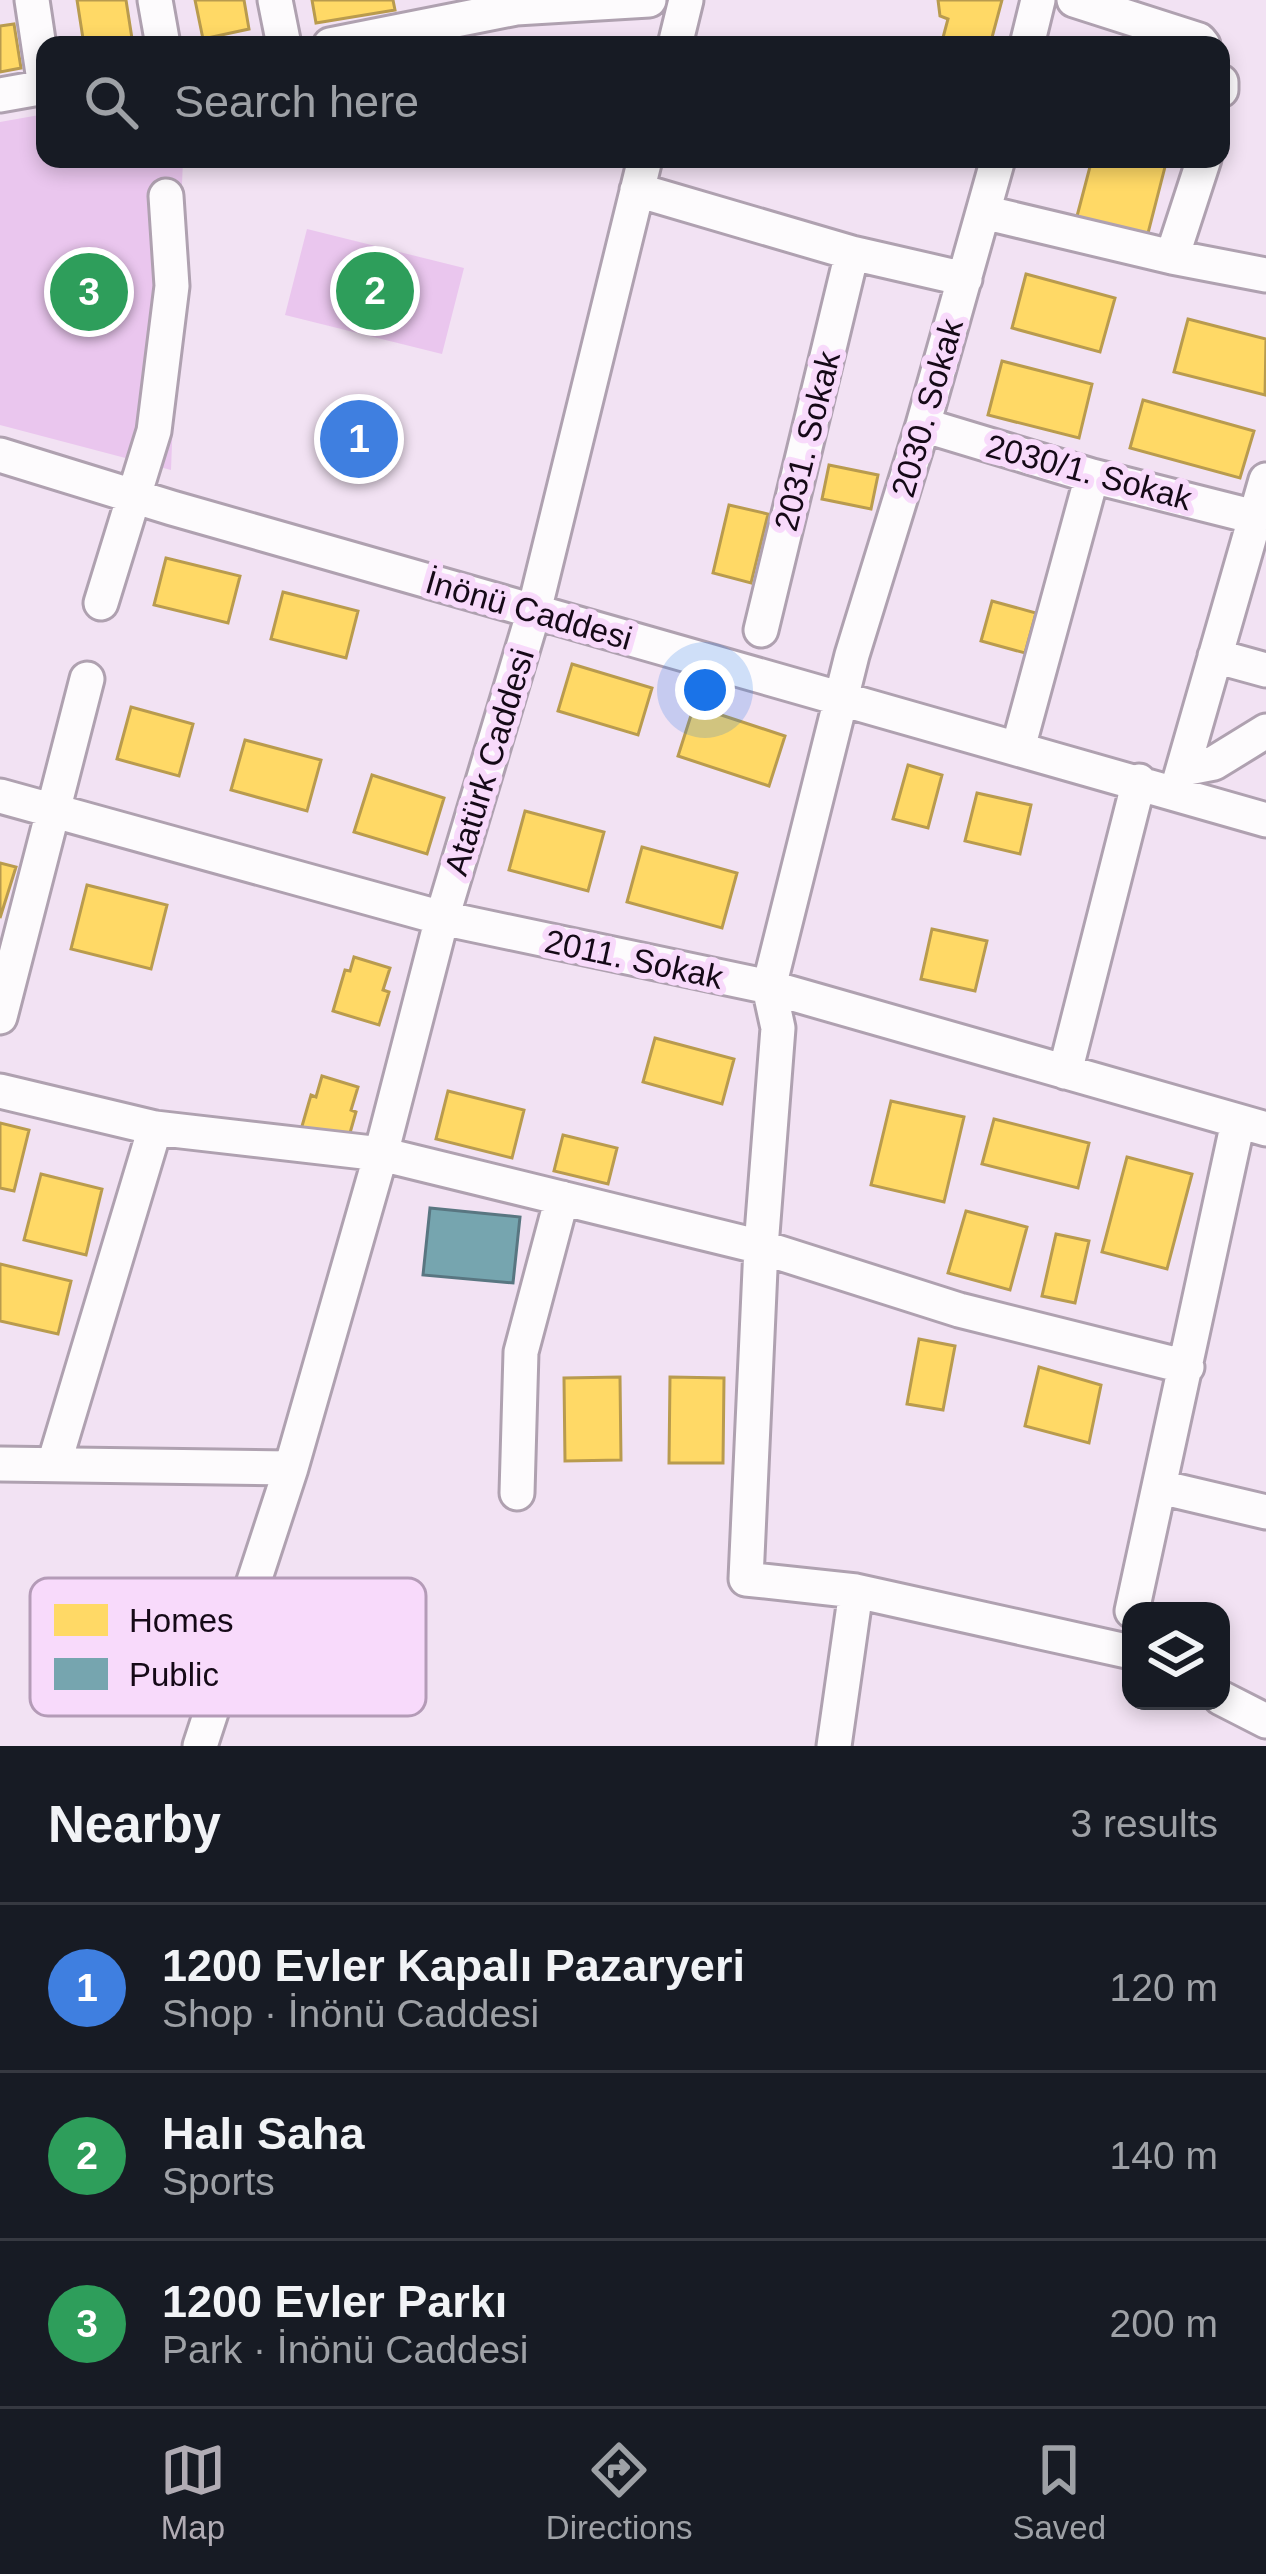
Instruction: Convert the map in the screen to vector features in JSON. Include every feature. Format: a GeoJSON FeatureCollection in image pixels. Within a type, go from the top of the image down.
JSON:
{"type":"FeatureCollection","features":[{"type":"Feature","properties":{"kind":"street"},"geometry":{"type":"LineString","coordinates":[[32,0],[37,36]]}},
{"type":"Feature","properties":{"kind":"street"},"geometry":{"type":"LineString","coordinates":[[155,0],[161,36]]}},
{"type":"Feature","properties":{"kind":"street"},"geometry":{"type":"LineString","coordinates":[[275,0],[282,36]]}},
{"type":"Feature","properties":{"kind":"street"},"geometry":{"type":"LineString","coordinates":[[371,36],[516,4],[650,0]]}},
{"type":"Feature","properties":{"kind":"street"},"geometry":{"type":"LineString","coordinates":[[677,36],[686,0]]}},
{"type":"Feature","properties":{"kind":"street"},"geometry":{"type":"LineString","coordinates":[[1029,36],[1038,0]]}},
{"type":"Feature","properties":{"kind":"street"},"geometry":{"type":"LineString","coordinates":[[1074,0],[1186,36]]}},
{"type":"Feature","properties":{"kind":"street"},"geometry":{"type":"LineString","coordinates":[[0,95],[36,89]]}},
{"type":"Feature","properties":{"kind":"street","name":"2030. Sokak"},"geometry":{"type":"LineString","coordinates":[[770,987],[852,656],[995,168]]}},
{"type":"Feature","properties":{"kind":"street"},"geometry":{"type":"LineString","coordinates":[[1172,257],[1201,168]]}},
{"type":"Feature","properties":{"kind":"street"},"geometry":{"type":"LineString","coordinates":[[641,175],[852,253],[964,279]]}},
{"type":"Feature","properties":{"kind":"street","name":"Atatürk Caddesi"},"geometry":{"type":"LineString","coordinates":[[255,1578],[291,1468],[381,1154],[442,918],[534,611],[641,175]]}},
{"type":"Feature","properties":{"kind":"street"},"geometry":{"type":"LineString","coordinates":[[101,603],[154,431],[172,286],[166,196]]}},
{"type":"Feature","properties":{"kind":"street"},"geometry":{"type":"LineString","coordinates":[[983,212],[1266,275]]}},
{"type":"Feature","properties":{"kind":"street","name":"2031. Sokak"},"geometry":{"type":"LineString","coordinates":[[761,630],[852,253]]}},
{"type":"Feature","properties":{"kind":"street","name":"2030/1. Sokak"},"geometry":{"type":"LineString","coordinates":[[923,425],[1092,476],[1255,517]]}},
{"type":"Feature","properties":{"kind":"street","name":"İnönü Caddesi"},"geometry":{"type":"LineString","coordinates":[[0,455],[1139,782],[1179,781],[1266,820]]}},
{"type":"Feature","properties":{"kind":"street"},"geometry":{"type":"LineString","coordinates":[[1018,748],[1092,476]]}},
{"type":"Feature","properties":{"kind":"street"},"geometry":{"type":"LineString","coordinates":[[1179,781],[1266,480]]}},
{"type":"Feature","properties":{"kind":"street"},"geometry":{"type":"LineString","coordinates":[[1215,656],[1266,670]]}},
{"type":"Feature","properties":{"kind":"street"},"geometry":{"type":"LineString","coordinates":[[0,1017],[87,679]]}},
{"type":"Feature","properties":{"kind":"street"},"geometry":{"type":"LineString","coordinates":[[1179,781],[1266,731]]}},
{"type":"Feature","properties":{"kind":"street"},"geometry":{"type":"LineString","coordinates":[[1065,1072],[1139,782]]}},
{"type":"Feature","properties":{"kind":"street","name":"2011. Sokak"},"geometry":{"type":"LineString","coordinates":[[0,796],[442,918],[770,987],[1252,1126]]}},
{"type":"Feature","properties":{"kind":"street"},"geometry":{"type":"LineString","coordinates":[[770,987],[778,1028],[760,1247],[746,1580],[856,1591],[1122,1631]]}},
{"type":"Feature","properties":{"kind":"street"},"geometry":{"type":"LineString","coordinates":[[0,1090],[155,1128],[381,1154],[760,1247],[959,1310],[1187,1367]]}},
{"type":"Feature","properties":{"kind":"street"},"geometry":{"type":"LineString","coordinates":[[1136,1602],[1187,1367],[1252,1126]]}},
{"type":"Feature","properties":{"kind":"street"},"geometry":{"type":"LineString","coordinates":[[54,1464],[155,1128]]}},
{"type":"Feature","properties":{"kind":"street"},"geometry":{"type":"LineString","coordinates":[[517,1493],[521,1352],[562,1198]]}},
{"type":"Feature","properties":{"kind":"street"},"geometry":{"type":"LineString","coordinates":[[0,1464],[291,1468]]}},
{"type":"Feature","properties":{"kind":"street"},"geometry":{"type":"LineString","coordinates":[[1160,1487],[1266,1513]]}},
{"type":"Feature","properties":{"kind":"street"},"geometry":{"type":"LineString","coordinates":[[834,1746],[856,1591]]}},
{"type":"Feature","properties":{"kind":"street"},"geometry":{"type":"LineString","coordinates":[[1230,1703],[1266,1721]]}},
{"type":"Feature","properties":{"kind":"street","name":"Atatürk Caddesi"},"geometry":{"type":"LineString","coordinates":[[200,1746],[210,1716]]}},
{"type":"Feature","properties":{"kind":"shaded area"},"geometry":{"type":"Polygon","coordinates":[[[36,116],[36,168],[183,168],[171,470],[0,425],[0,122],[36,116]]]}},
{"type":"Feature","properties":{"kind":"shaded area"},"geometry":{"type":"Polygon","coordinates":[[[307,229],[464,268],[442,354],[285,315],[307,229]]]}},
{"type":"Feature","properties":{"kind":"building: Homes"},"geometry":{"type":"Polygon","coordinates":[[[77,0],[126,0],[132,36],[83,36],[77,0]]]}},
{"type":"Feature","properties":{"kind":"building: Homes"},"geometry":{"type":"Polygon","coordinates":[[[195,0],[244,0],[249,29],[202,36],[195,0]]]}},
{"type":"Feature","properties":{"kind":"building: Homes"},"geometry":{"type":"Polygon","coordinates":[[[312,0],[393,0],[395,10],[316,23],[312,0]]]}},
{"type":"Feature","properties":{"kind":"building: Homes"},"geometry":{"type":"Polygon","coordinates":[[[938,0],[1002,0],[992,36],[943,36],[948,19],[940,16],[938,0]]]}},
{"type":"Feature","properties":{"kind":"building: Homes"},"geometry":{"type":"Polygon","coordinates":[[[14,24],[21,68],[0,72],[0,26],[14,24]]]}},
{"type":"Feature","properties":{"kind":"building: Homes"},"geometry":{"type":"Polygon","coordinates":[[[1090,168],[1165,168],[1147,237],[1076,220],[1090,168]]]}},
{"type":"Feature","properties":{"kind":"building: Homes"},"geometry":{"type":"Polygon","coordinates":[[[1026,274],[1115,298],[1100,352],[1012,328],[1026,274]]]}},
{"type":"Feature","properties":{"kind":"building: Homes"},"geometry":{"type":"Polygon","coordinates":[[[1188,319],[1266,339],[1265,395],[1174,372],[1188,319]]]}},
{"type":"Feature","properties":{"kind":"building: Homes"},"geometry":{"type":"Polygon","coordinates":[[[1002,361],[1092,384],[1079,438],[988,415],[1002,361]]]}},
{"type":"Feature","properties":{"kind":"building: Homes"},"geometry":{"type":"Polygon","coordinates":[[[1143,400],[1254,431],[1240,478],[1130,448],[1143,400]]]}},
{"type":"Feature","properties":{"kind":"building: Homes"},"geometry":{"type":"Polygon","coordinates":[[[829,465],[878,475],[871,509],[822,499],[829,465]]]}},
{"type":"Feature","properties":{"kind":"building: Homes"},"geometry":{"type":"Polygon","coordinates":[[[729,505],[768,514],[751,583],[713,573],[729,505]]]}},
{"type":"Feature","properties":{"kind":"building: Homes"},"geometry":{"type":"Polygon","coordinates":[[[166,558],[240,576],[228,623],[154,605],[166,558]]]}},
{"type":"Feature","properties":{"kind":"building: Homes"},"geometry":{"type":"Polygon","coordinates":[[[283,592],[358,611],[346,658],[271,639],[283,592]]]}},
{"type":"Feature","properties":{"kind":"building: Homes"},"geometry":{"type":"Polygon","coordinates":[[[992,601],[1036,613],[1025,653],[981,641],[992,601]]]}},
{"type":"Feature","properties":{"kind":"building: Homes"},"geometry":{"type":"Polygon","coordinates":[[[572,664],[652,688],[638,735],[558,711],[572,664]]]}},
{"type":"Feature","properties":{"kind":"building: Homes"},"geometry":{"type":"Polygon","coordinates":[[[694,706],[785,736],[769,786],[678,756],[694,706]]]}},
{"type":"Feature","properties":{"kind":"building: Homes"},"geometry":{"type":"Polygon","coordinates":[[[131,707],[193,724],[179,776],[117,759],[131,707]]]}},
{"type":"Feature","properties":{"kind":"building: Homes"},"geometry":{"type":"Polygon","coordinates":[[[245,740],[321,760],[307,811],[231,790],[245,740]]]}},
{"type":"Feature","properties":{"kind":"building: Homes"},"geometry":{"type":"Polygon","coordinates":[[[908,765],[942,775],[928,828],[893,819],[908,765]]]}},
{"type":"Feature","properties":{"kind":"building: Homes"},"geometry":{"type":"Polygon","coordinates":[[[372,775],[444,798],[427,854],[354,832],[372,775]]]}},
{"type":"Feature","properties":{"kind":"building: Homes"},"geometry":{"type":"Polygon","coordinates":[[[977,793],[1031,805],[1020,854],[965,841],[977,793]]]}},
{"type":"Feature","properties":{"kind":"building: Homes"},"geometry":{"type":"Polygon","coordinates":[[[525,811],[604,832],[588,891],[509,870],[525,811]]]}},
{"type":"Feature","properties":{"kind":"building: Homes"},"geometry":{"type":"Polygon","coordinates":[[[642,847],[737,873],[722,928],[627,902],[642,847]]]}},
{"type":"Feature","properties":{"kind":"building: Homes"},"geometry":{"type":"Polygon","coordinates":[[[0,863],[16,867],[0,918],[0,863]]]}},
{"type":"Feature","properties":{"kind":"building: Homes"},"geometry":{"type":"Polygon","coordinates":[[[87,885],[167,905],[151,969],[71,949],[87,885]]]}},
{"type":"Feature","properties":{"kind":"building: Homes"},"geometry":{"type":"Polygon","coordinates":[[[932,929],[987,941],[975,991],[921,979],[932,929]]]}},
{"type":"Feature","properties":{"kind":"building: Homes"},"geometry":{"type":"Polygon","coordinates":[[[354,957],[390,968],[379,1025],[333,1011],[345,970],[350,971],[354,957]]]}},
{"type":"Feature","properties":{"kind":"building: Homes"},"geometry":{"type":"Polygon","coordinates":[[[655,1038],[734,1059],[722,1104],[643,1082],[655,1038]]]}},
{"type":"Feature","properties":{"kind":"building: Homes"},"geometry":{"type":"Polygon","coordinates":[[[322,1076],[358,1087],[346,1147],[300,1133],[322,1076]]]}},
{"type":"Feature","properties":{"kind":"building: Homes"},"geometry":{"type":"Polygon","coordinates":[[[448,1091],[524,1110],[512,1158],[436,1139],[448,1091]]]}},
{"type":"Feature","properties":{"kind":"building: Homes"},"geometry":{"type":"Polygon","coordinates":[[[891,1101],[964,1117],[944,1202],[871,1185],[891,1101]]]}},
{"type":"Feature","properties":{"kind":"building: Homes"},"geometry":{"type":"Polygon","coordinates":[[[994,1119],[1089,1143],[1078,1188],[982,1164],[994,1119]]]}},
{"type":"Feature","properties":{"kind":"building: Homes"},"geometry":{"type":"Polygon","coordinates":[[[0,1123],[29,1130],[14,1191],[0,1188],[0,1123]]]}},
{"type":"Feature","properties":{"kind":"building: Homes"},"geometry":{"type":"Polygon","coordinates":[[[563,1135],[617,1148],[608,1184],[554,1171],[563,1135]]]}},
{"type":"Feature","properties":{"kind":"building: Homes"},"geometry":{"type":"Polygon","coordinates":[[[1127,1157],[1192,1174],[1167,1269],[1102,1252],[1127,1157]]]}},
{"type":"Feature","properties":{"kind":"building: Homes"},"geometry":{"type":"Polygon","coordinates":[[[41,1174],[102,1189],[86,1255],[24,1240],[41,1174]]]}},
{"type":"Feature","properties":{"kind":"building: Homes"},"geometry":{"type":"Polygon","coordinates":[[[966,1211],[1027,1227],[1010,1290],[948,1273],[966,1211]]]}},
{"type":"Feature","properties":{"kind":"building: Homes"},"geometry":{"type":"Polygon","coordinates":[[[1056,1234],[1089,1241],[1075,1303],[1042,1296],[1056,1234]]]}},
{"type":"Feature","properties":{"kind":"building: Homes"},"geometry":{"type":"Polygon","coordinates":[[[0,1264],[71,1281],[58,1334],[0,1321],[0,1264]]]}},
{"type":"Feature","properties":{"kind":"building: Homes"},"geometry":{"type":"Polygon","coordinates":[[[919,1339],[955,1346],[943,1410],[907,1404],[919,1339]]]}},
{"type":"Feature","properties":{"kind":"building: Homes"},"geometry":{"type":"Polygon","coordinates":[[[1039,1367],[1101,1385],[1089,1443],[1025,1426],[1039,1367]]]}},
{"type":"Feature","properties":{"kind":"building: Homes"},"geometry":{"type":"Polygon","coordinates":[[[620,1377],[621,1460],[565,1461],[564,1378],[620,1377]]]}},
{"type":"Feature","properties":{"kind":"building: Homes"},"geometry":{"type":"Polygon","coordinates":[[[670,1377],[724,1378],[723,1463],[669,1463],[670,1377]]]}},
{"type":"Feature","properties":{"kind":"building: Public"},"geometry":{"type":"Polygon","coordinates":[[[430,1208],[520,1217],[513,1283],[423,1275],[430,1208]]]}},
{"type":"Feature","properties":{"kind":"place","name":"Halı Saha"},"geometry":{"type":"Point","coordinates":[375,291]}},
{"type":"Feature","properties":{"kind":"place","name":"1200 Evler Parkı"},"geometry":{"type":"Point","coordinates":[89,292]}},
{"type":"Feature","properties":{"kind":"place","name":"1200 Evler Kapalı Pazaryeri"},"geometry":{"type":"Point","coordinates":[359,439]}}]}
